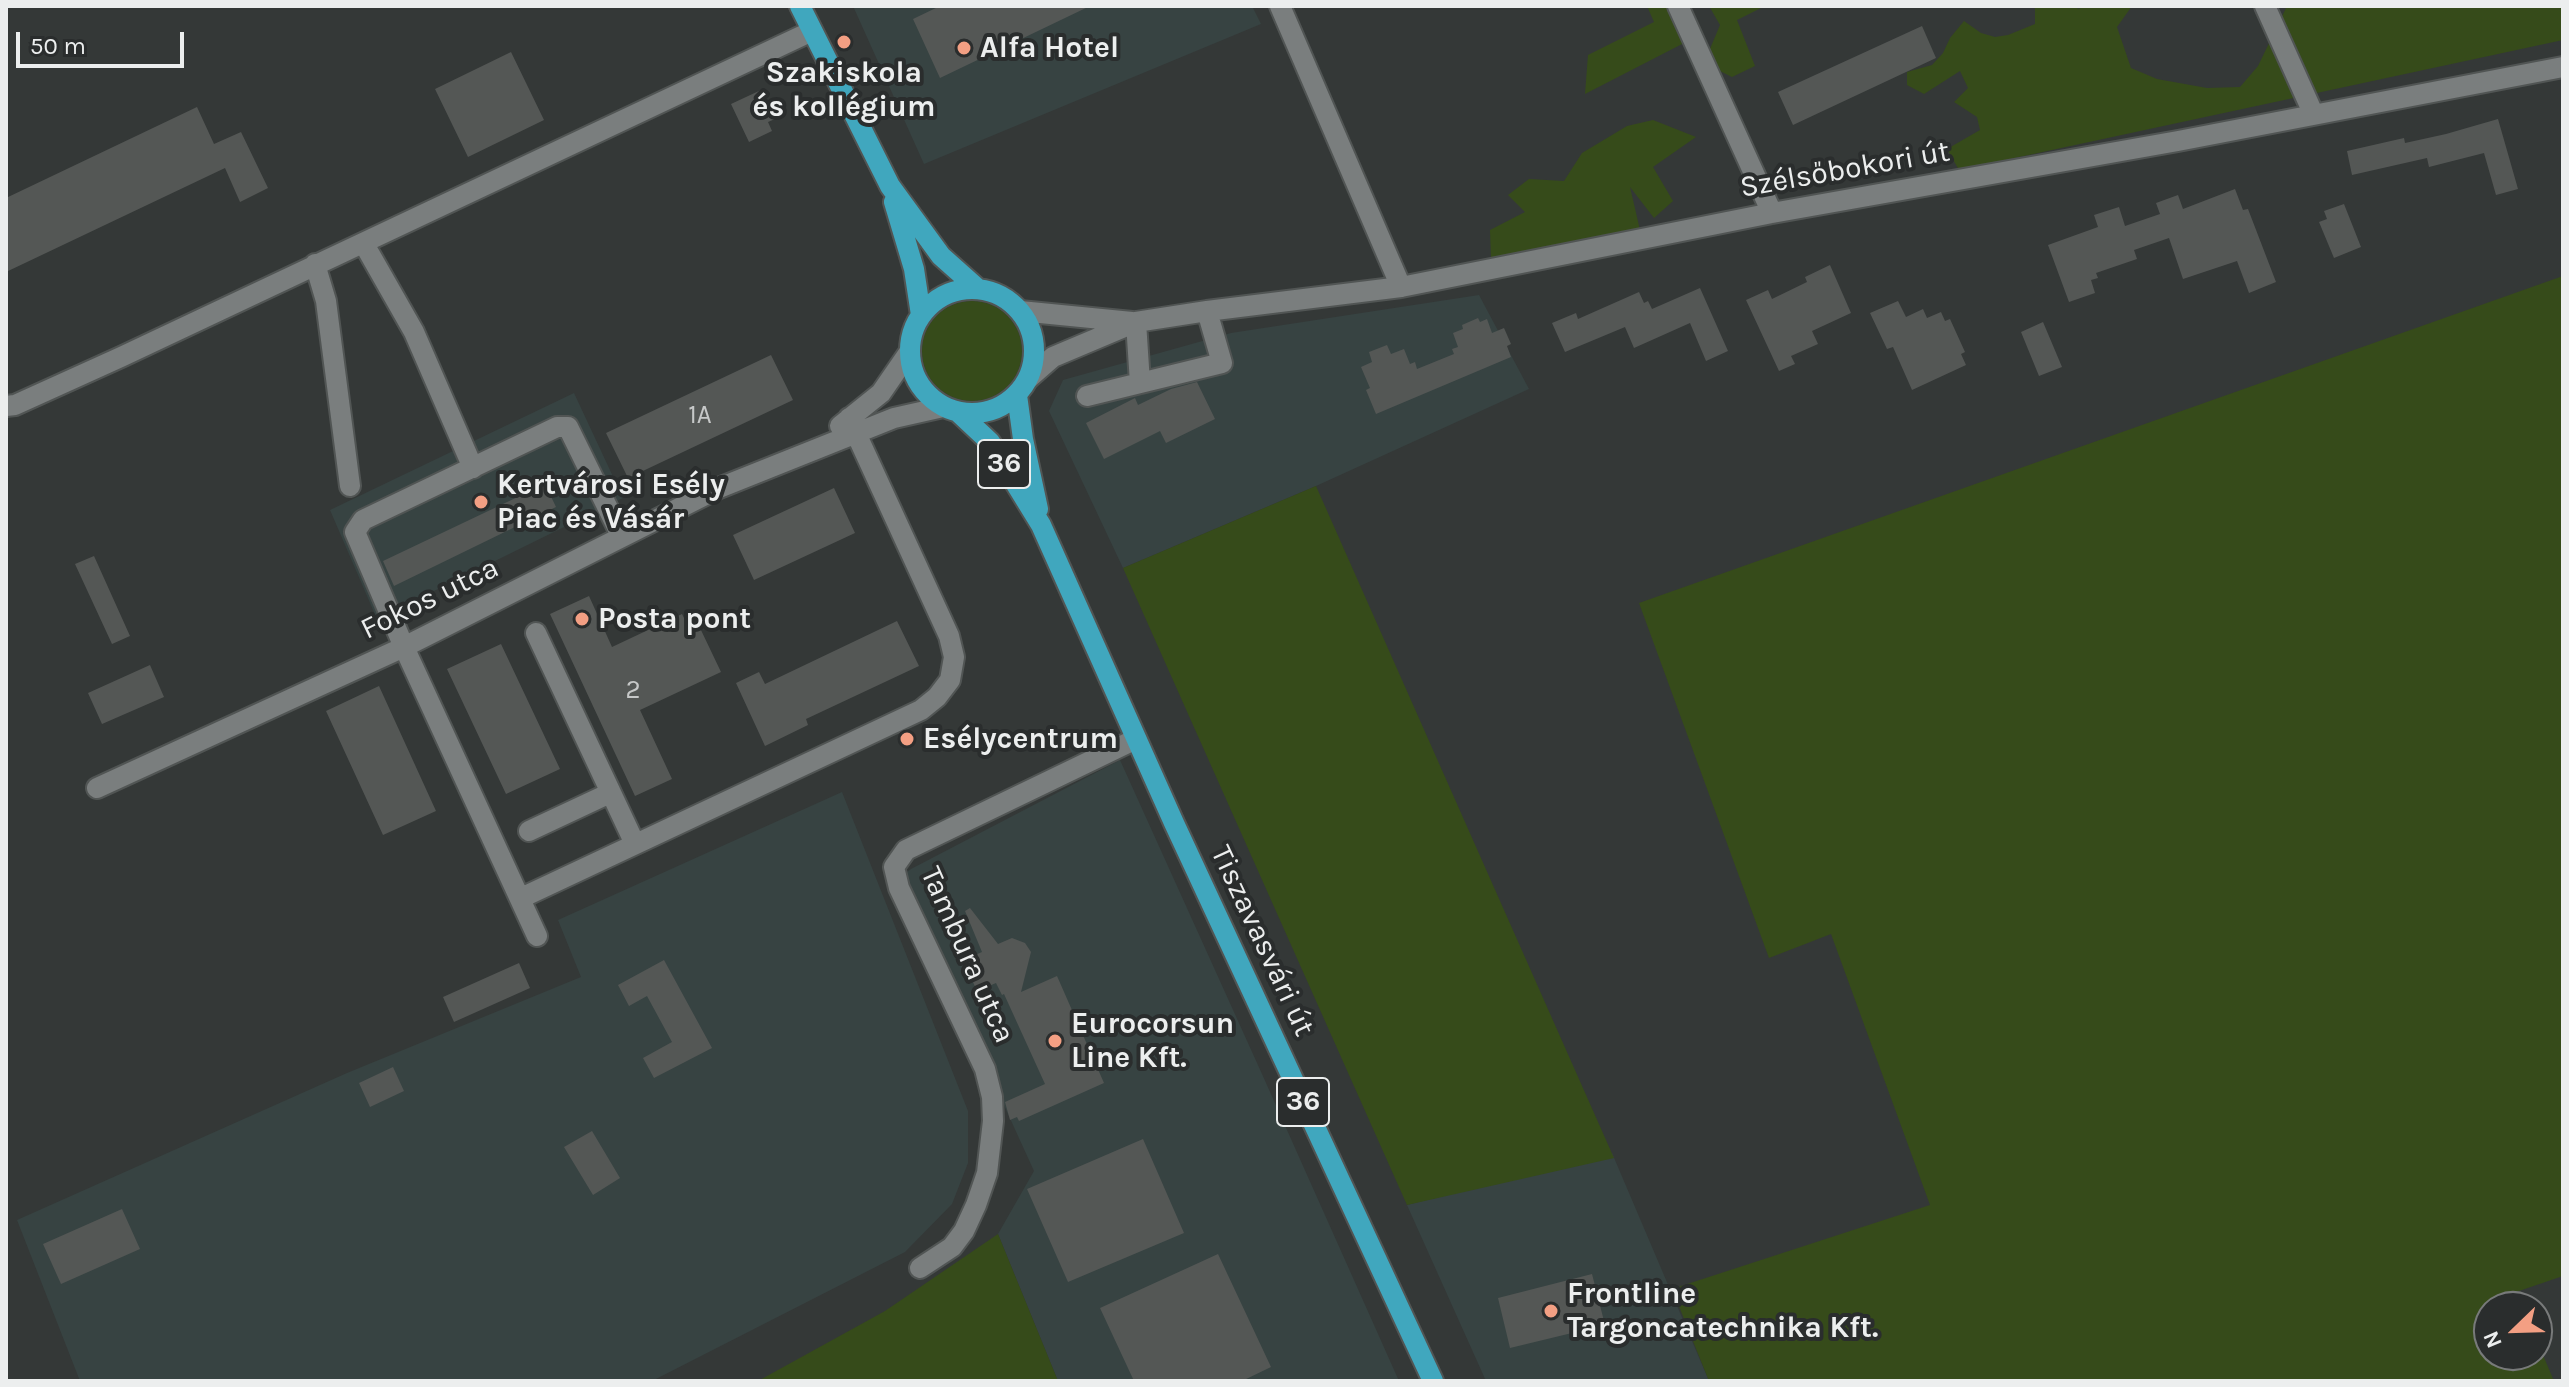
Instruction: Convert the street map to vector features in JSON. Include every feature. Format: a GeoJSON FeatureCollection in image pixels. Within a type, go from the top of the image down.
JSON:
{"type":"FeatureCollection","features":[{"type":"Feature","properties":{"kind":"main road"},"geometry":{"type":"LineString","coordinates":[[800,6],[890,186],[941,256],[978,289]]}},
{"type":"Feature","properties":{"kind":"main road"},"geometry":{"type":"LineString","coordinates":[[890,186],[914,269],[921,315]]}},
{"type":"Feature","properties":{"kind":"main road"},"geometry":{"type":"LineString","coordinates":[[910,351],[915,326],[921,315],[941,297],[978,289],[1001,296],[1020,311],[1028,323],[1035,350],[1029,378]]}},
{"type":"Feature","properties":{"kind":"main road","name":"36"},"geometry":{"type":"LineString","coordinates":[[910,351],[918,383],[929,397],[990,442],[1041,525]]}},
{"type":"Feature","properties":{"kind":"main road","name":"36"},"geometry":{"type":"LineString","coordinates":[[950,410],[970,414],[995,410],[1017,395],[1029,378]]}},
{"type":"Feature","properties":{"kind":"main road","name":"36"},"geometry":{"type":"LineString","coordinates":[[1017,395],[1041,525]]}},
{"type":"Feature","properties":{"kind":"main road","name":"Tiszavasvári út"},"geometry":{"type":"LineString","coordinates":[[1041,525],[1136,739],[1433,1381]]}},
{"type":"Feature","properties":{"kind":"street"},"geometry":{"type":"LineString","coordinates":[[1280,6],[1401,287]]}},
{"type":"Feature","properties":{"kind":"street"},"geometry":{"type":"LineString","coordinates":[[1678,6],[1772,213]]}},
{"type":"Feature","properties":{"kind":"street"},"geometry":{"type":"LineString","coordinates":[[2265,6],[2313,113]]}},
{"type":"Feature","properties":{"kind":"street"},"geometry":{"type":"LineString","coordinates":[[6,406],[15,405],[364,244],[812,31]]}},
{"type":"Feature","properties":{"kind":"street","name":"Szélsőbokori út"},"geometry":{"type":"LineString","coordinates":[[1136,322],[1401,287],[1772,213],[2178,141],[2563,67]]}},
{"type":"Feature","properties":{"kind":"street"},"geometry":{"type":"LineString","coordinates":[[364,244],[414,332],[473,468]]}},
{"type":"Feature","properties":{"kind":"street"},"geometry":{"type":"LineString","coordinates":[[315,264],[326,301],[350,486]]}},
{"type":"Feature","properties":{"kind":"street"},"geometry":{"type":"LineString","coordinates":[[1020,311],[1136,322]]}},
{"type":"Feature","properties":{"kind":"street"},"geometry":{"type":"LineString","coordinates":[[1087,396],[1222,363],[1207,311]]}},
{"type":"Feature","properties":{"kind":"street"},"geometry":{"type":"LineString","coordinates":[[1136,322],[1140,383]]}},
{"type":"Feature","properties":{"kind":"street"},"geometry":{"type":"LineString","coordinates":[[1029,378],[1063,352],[1136,322]]}},
{"type":"Feature","properties":{"kind":"street"},"geometry":{"type":"LineString","coordinates":[[521,898],[921,710],[937,697],[950,680],[954,657],[949,636],[853,426],[910,351]]}},
{"type":"Feature","properties":{"kind":"street","name":"Fokos utca"},"geometry":{"type":"LineString","coordinates":[[97,788],[404,647],[719,488],[808,452],[853,426],[878,425],[924,410],[950,410]]}},
{"type":"Feature","properties":{"kind":"street"},"geometry":{"type":"LineString","coordinates":[[537,936],[404,647],[355,532],[363,520],[557,427],[568,427],[622,537]]}},
{"type":"Feature","properties":{"kind":"street"},"geometry":{"type":"LineString","coordinates":[[536,633],[635,844]]}},
{"type":"Feature","properties":{"kind":"street","name":"Tambura utca"},"geometry":{"type":"LineString","coordinates":[[920,1268],[952,1247],[964,1231],[976,1205],[987,1173],[993,1121],[992,1097],[985,1069],[899,888],[894,867],[906,850],[1136,739]]}},
{"type":"Feature","properties":{"kind":"street"},"geometry":{"type":"LineString","coordinates":[[529,831],[610,793]]}},
{"type":"Feature","properties":{"kind":"shaded area"},"geometry":{"type":"Polygon","coordinates":[[[853,6],[1252,6],[1261,24],[924,164],[853,6]]]}},
{"type":"Feature","properties":{"kind":"shaded area"},"geometry":{"type":"Polygon","coordinates":[[[1479,295],[1529,389],[1316,486],[1123,568],[1049,411],[1063,380],[1231,333],[1479,295]]]}},
{"type":"Feature","properties":{"kind":"shaded area","name":"Kertvárosi Esély Piac és Vásár"},"geometry":{"type":"Polygon","coordinates":[[[574,393],[623,498],[377,619],[330,510],[574,393]]]}},
{"type":"Feature","properties":{"kind":"shaded area"},"geometry":{"type":"Polygon","coordinates":[[[1120,760],[1399,1381],[1058,1381],[998,1234],[1034,1171],[900,877],[1120,760]]]}},
{"type":"Feature","properties":{"kind":"shaded area"},"geometry":{"type":"Polygon","coordinates":[[[842,792],[968,1111],[968,1163],[952,1204],[905,1252],[652,1381],[80,1381],[17,1220],[347,1073],[581,977],[558,920],[842,792]]]}},
{"type":"Feature","properties":{"kind":"shaded area"},"geometry":{"type":"Polygon","coordinates":[[[1612,1153],[1709,1381],[1486,1381],[1407,1205],[1612,1153]]]}},
{"type":"Feature","properties":{"kind":"green space"},"geometry":{"type":"Polygon","coordinates":[[[1647,6],[1670,6],[1686,42],[1585,94],[1588,55],[1654,22],[1647,6]]]}},
{"type":"Feature","properties":{"kind":"green space"},"geometry":{"type":"Polygon","coordinates":[[[1709,6],[1765,6],[1737,20],[1755,66],[1732,77],[1704,63],[1720,25],[1709,6]]]}},
{"type":"Feature","properties":{"kind":"green space"},"geometry":{"type":"Polygon","coordinates":[[[2035,6],[2076,6],[2078,9],[2085,6],[2132,6],[2117,27],[2131,68],[2157,79],[2207,88],[2240,87],[2258,66],[2287,6],[2563,6],[2563,40],[1959,170],[1947,149],[1980,130],[1977,117],[1954,102],[1968,88],[1960,71],[1924,94],[1907,85],[1907,72],[1932,65],[1964,21],[1981,33],[1995,37],[2008,35],[2035,24],[2035,6]]]}},
{"type":"Feature","properties":{"kind":"green space"},"geometry":{"type":"Polygon","coordinates":[[[1653,120],[1696,137],[1653,167],[1673,201],[1654,218],[1630,187],[1640,230],[1491,259],[1490,230],[1525,212],[1508,195],[1529,179],[1564,181],[1582,153],[1627,126],[1653,120]]]}},
{"type":"Feature","properties":{"kind":"green space"},"geometry":{"type":"Polygon","coordinates":[[[2563,276],[2563,1276],[2519,1291],[2473,1291],[2473,1371],[2550,1371],[2554,1381],[1709,1381],[1672,1289],[1930,1205],[1831,934],[1769,958],[1639,603],[2563,276]]]}},
{"type":"Feature","properties":{"kind":"green space"},"geometry":{"type":"Polygon","coordinates":[[[972,301],[1000,309],[1014,323],[1022,351],[1014,379],[1000,393],[972,401],[944,393],[930,379],[922,351],[930,323],[944,309],[972,301]]]}},
{"type":"Feature","properties":{"kind":"green space"},"geometry":{"type":"Polygon","coordinates":[[[1316,486],[1614,1158],[1407,1205],[1123,568],[1316,486]]]}},
{"type":"Feature","properties":{"kind":"green space"},"geometry":{"type":"Polygon","coordinates":[[[998,1234],[1058,1381],[758,1381],[885,1311],[998,1234]]]}},
{"type":"Feature","properties":{"kind":"building","name":"Alfa Hotel"},"geometry":{"type":"Polygon","coordinates":[[[940,6],[1090,6],[940,78],[913,19],[940,6]]]}},
{"type":"Feature","properties":{"kind":"building"},"geometry":{"type":"Polygon","coordinates":[[[1922,26],[1936,58],[1793,125],[1778,92],[1922,26]]]}},
{"type":"Feature","properties":{"kind":"building"},"geometry":{"type":"Polygon","coordinates":[[[511,52],[544,120],[468,157],[435,89],[511,52]]]}},
{"type":"Feature","properties":{"kind":"building"},"geometry":{"type":"Polygon","coordinates":[[[761,90],[775,119],[768,122],[772,131],[749,142],[731,104],[761,90]]]}},
{"type":"Feature","properties":{"kind":"building"},"geometry":{"type":"Polygon","coordinates":[[[197,107],[214,144],[241,132],[268,188],[240,202],[225,168],[6,272],[6,198],[197,107]]]}},
{"type":"Feature","properties":{"kind":"building"},"geometry":{"type":"Polygon","coordinates":[[[2498,119],[2518,189],[2496,195],[2484,153],[2429,167],[2427,158],[2352,175],[2347,151],[2404,138],[2405,143],[2498,119]]]}},
{"type":"Feature","properties":{"kind":"building"},"geometry":{"type":"Polygon","coordinates":[[[2235,189],[2243,210],[2248,209],[2276,282],[2249,293],[2237,261],[2183,279],[2169,238],[2134,250],[2137,259],[2096,273],[2098,278],[2091,280],[2095,293],[2069,302],[2048,245],[2098,227],[2094,215],[2119,207],[2125,226],[2160,214],[2156,203],[2178,195],[2183,209],[2235,189]]]}},
{"type":"Feature","properties":{"kind":"building"},"geometry":{"type":"Polygon","coordinates":[[[2344,204],[2361,247],[2334,258],[2319,222],[2327,219],[2324,211],[2344,204]]]}},
{"type":"Feature","properties":{"kind":"building"},"geometry":{"type":"Polygon","coordinates":[[[1830,265],[1851,313],[1812,331],[1818,344],[1791,356],[1795,364],[1779,371],[1746,300],[1768,290],[1772,299],[1807,282],[1805,277],[1830,265]]]}},
{"type":"Feature","properties":{"kind":"building"},"geometry":{"type":"Polygon","coordinates":[[[1700,288],[1728,351],[1706,361],[1690,323],[1634,348],[1625,327],[1565,352],[1552,323],[1576,313],[1578,319],[1639,292],[1644,303],[1648,301],[1652,309],[1700,288]]]}},
{"type":"Feature","properties":{"kind":"building"},"geometry":{"type":"Polygon","coordinates":[[[1898,301],[1906,317],[1923,309],[1927,318],[1941,312],[1945,321],[1950,319],[1965,352],[1961,354],[1966,365],[1912,390],[1893,347],[1887,349],[1870,313],[1898,301]]]}},
{"type":"Feature","properties":{"kind":"building"},"geometry":{"type":"Polygon","coordinates":[[[1478,318],[1480,322],[1487,319],[1492,333],[1504,328],[1511,344],[1507,346],[1511,357],[1376,414],[1361,367],[1372,362],[1369,352],[1387,345],[1391,354],[1404,349],[1410,364],[1415,362],[1417,369],[1454,354],[1452,349],[1458,347],[1453,333],[1478,318]]]}},
{"type":"Feature","properties":{"kind":"building"},"geometry":{"type":"Polygon","coordinates":[[[2043,322],[2062,367],[2039,376],[2021,332],[2043,322]]]}},
{"type":"Feature","properties":{"kind":"building"},"geometry":{"type":"Polygon","coordinates":[[[771,355],[793,400],[628,478],[606,433],[771,355]]]}},
{"type":"Feature","properties":{"kind":"building"},"geometry":{"type":"Polygon","coordinates":[[[1197,382],[1215,419],[1166,443],[1160,431],[1104,459],[1086,423],[1135,398],[1138,405],[1171,389],[1197,382]]]}},
{"type":"Feature","properties":{"kind":"building"},"geometry":{"type":"Polygon","coordinates":[[[545,484],[556,507],[394,586],[383,561],[545,484]]]}},
{"type":"Feature","properties":{"kind":"building"},"geometry":{"type":"Polygon","coordinates":[[[834,488],[855,533],[754,580],[733,535],[834,488]]]}},
{"type":"Feature","properties":{"kind":"building"},"geometry":{"type":"Polygon","coordinates":[[[94,556],[130,636],[112,644],[75,564],[94,556]]]}},
{"type":"Feature","properties":{"kind":"building"},"geometry":{"type":"Polygon","coordinates":[[[589,596],[612,647],[682,614],[691,632],[700,628],[721,672],[640,710],[672,779],[635,796],[550,614],[589,596]]]}},
{"type":"Feature","properties":{"kind":"building"},"geometry":{"type":"Polygon","coordinates":[[[897,621],[919,666],[806,719],[808,725],[765,746],[736,683],[759,672],[765,684],[897,621]]]}},
{"type":"Feature","properties":{"kind":"building"},"geometry":{"type":"Polygon","coordinates":[[[501,644],[560,769],[506,794],[447,669],[501,644]]]}},
{"type":"Feature","properties":{"kind":"building"},"geometry":{"type":"Polygon","coordinates":[[[150,665],[164,697],[102,724],[88,693],[150,665]]]}},
{"type":"Feature","properties":{"kind":"building"},"geometry":{"type":"Polygon","coordinates":[[[379,686],[436,811],[383,835],[326,711],[379,686]]]}},
{"type":"Feature","properties":{"kind":"building","name":"Eurocorsun Line Kft."},"geometry":{"type":"Polygon","coordinates":[[[970,908],[998,944],[1012,938],[1025,943],[1031,952],[1021,992],[1057,976],[1104,1083],[1019,1121],[1017,1117],[1010,1120],[1005,1102],[1045,1084],[1004,994],[996,983],[977,991],[963,960],[982,952],[965,911],[970,908]]]}},
{"type":"Feature","properties":{"kind":"building"},"geometry":{"type":"Polygon","coordinates":[[[664,960],[712,1048],[654,1078],[643,1058],[672,1042],[647,996],[629,1006],[618,985],[664,960]]]}},
{"type":"Feature","properties":{"kind":"building"},"geometry":{"type":"Polygon","coordinates":[[[519,963],[530,988],[454,1022],[443,997],[519,963]]]}},
{"type":"Feature","properties":{"kind":"building"},"geometry":{"type":"Polygon","coordinates":[[[393,1067],[404,1091],[370,1107],[359,1083],[393,1067]]]}},
{"type":"Feature","properties":{"kind":"building"},"geometry":{"type":"Polygon","coordinates":[[[592,1131],[620,1178],[593,1195],[564,1147],[592,1131]]]}},
{"type":"Feature","properties":{"kind":"building"},"geometry":{"type":"Polygon","coordinates":[[[1143,1139],[1184,1233],[1068,1282],[1027,1189],[1143,1139]]]}},
{"type":"Feature","properties":{"kind":"building"},"geometry":{"type":"Polygon","coordinates":[[[122,1209],[140,1249],[61,1284],[43,1244],[122,1209]]]}},
{"type":"Feature","properties":{"kind":"building"},"geometry":{"type":"Polygon","coordinates":[[[1218,1254],[1271,1367],[1242,1381],[1134,1381],[1100,1308],[1218,1254]]]}},
{"type":"Feature","properties":{"kind":"building","name":"Frontline Targoncatechnika Kft."},"geometry":{"type":"Polygon","coordinates":[[[1592,1274],[1605,1325],[1510,1348],[1498,1298],[1592,1274]]]}},
{"type":"Feature","properties":{"kind":"place","name":"Szakiskola és kollégium"},"geometry":{"type":"Point","coordinates":[844,42]}},
{"type":"Feature","properties":{"kind":"place","name":"Alfa Hotel"},"geometry":{"type":"Point","coordinates":[964,48]}},
{"type":"Feature","properties":{"kind":"place","name":"Kertvárosi Esély Piac és Vásár"},"geometry":{"type":"Point","coordinates":[481,502]}},
{"type":"Feature","properties":{"kind":"place","name":"Posta pont"},"geometry":{"type":"Point","coordinates":[582,619]}},
{"type":"Feature","properties":{"kind":"place","name":"Esélycentrum"},"geometry":{"type":"Point","coordinates":[907,739]}},
{"type":"Feature","properties":{"kind":"place","name":"Eurocorsun Line Kft."},"geometry":{"type":"Point","coordinates":[1055,1041]}},
{"type":"Feature","properties":{"kind":"place","name":"Frontline Targoncatechnika Kft."},"geometry":{"type":"Point","coordinates":[1551,1311]}}]}
